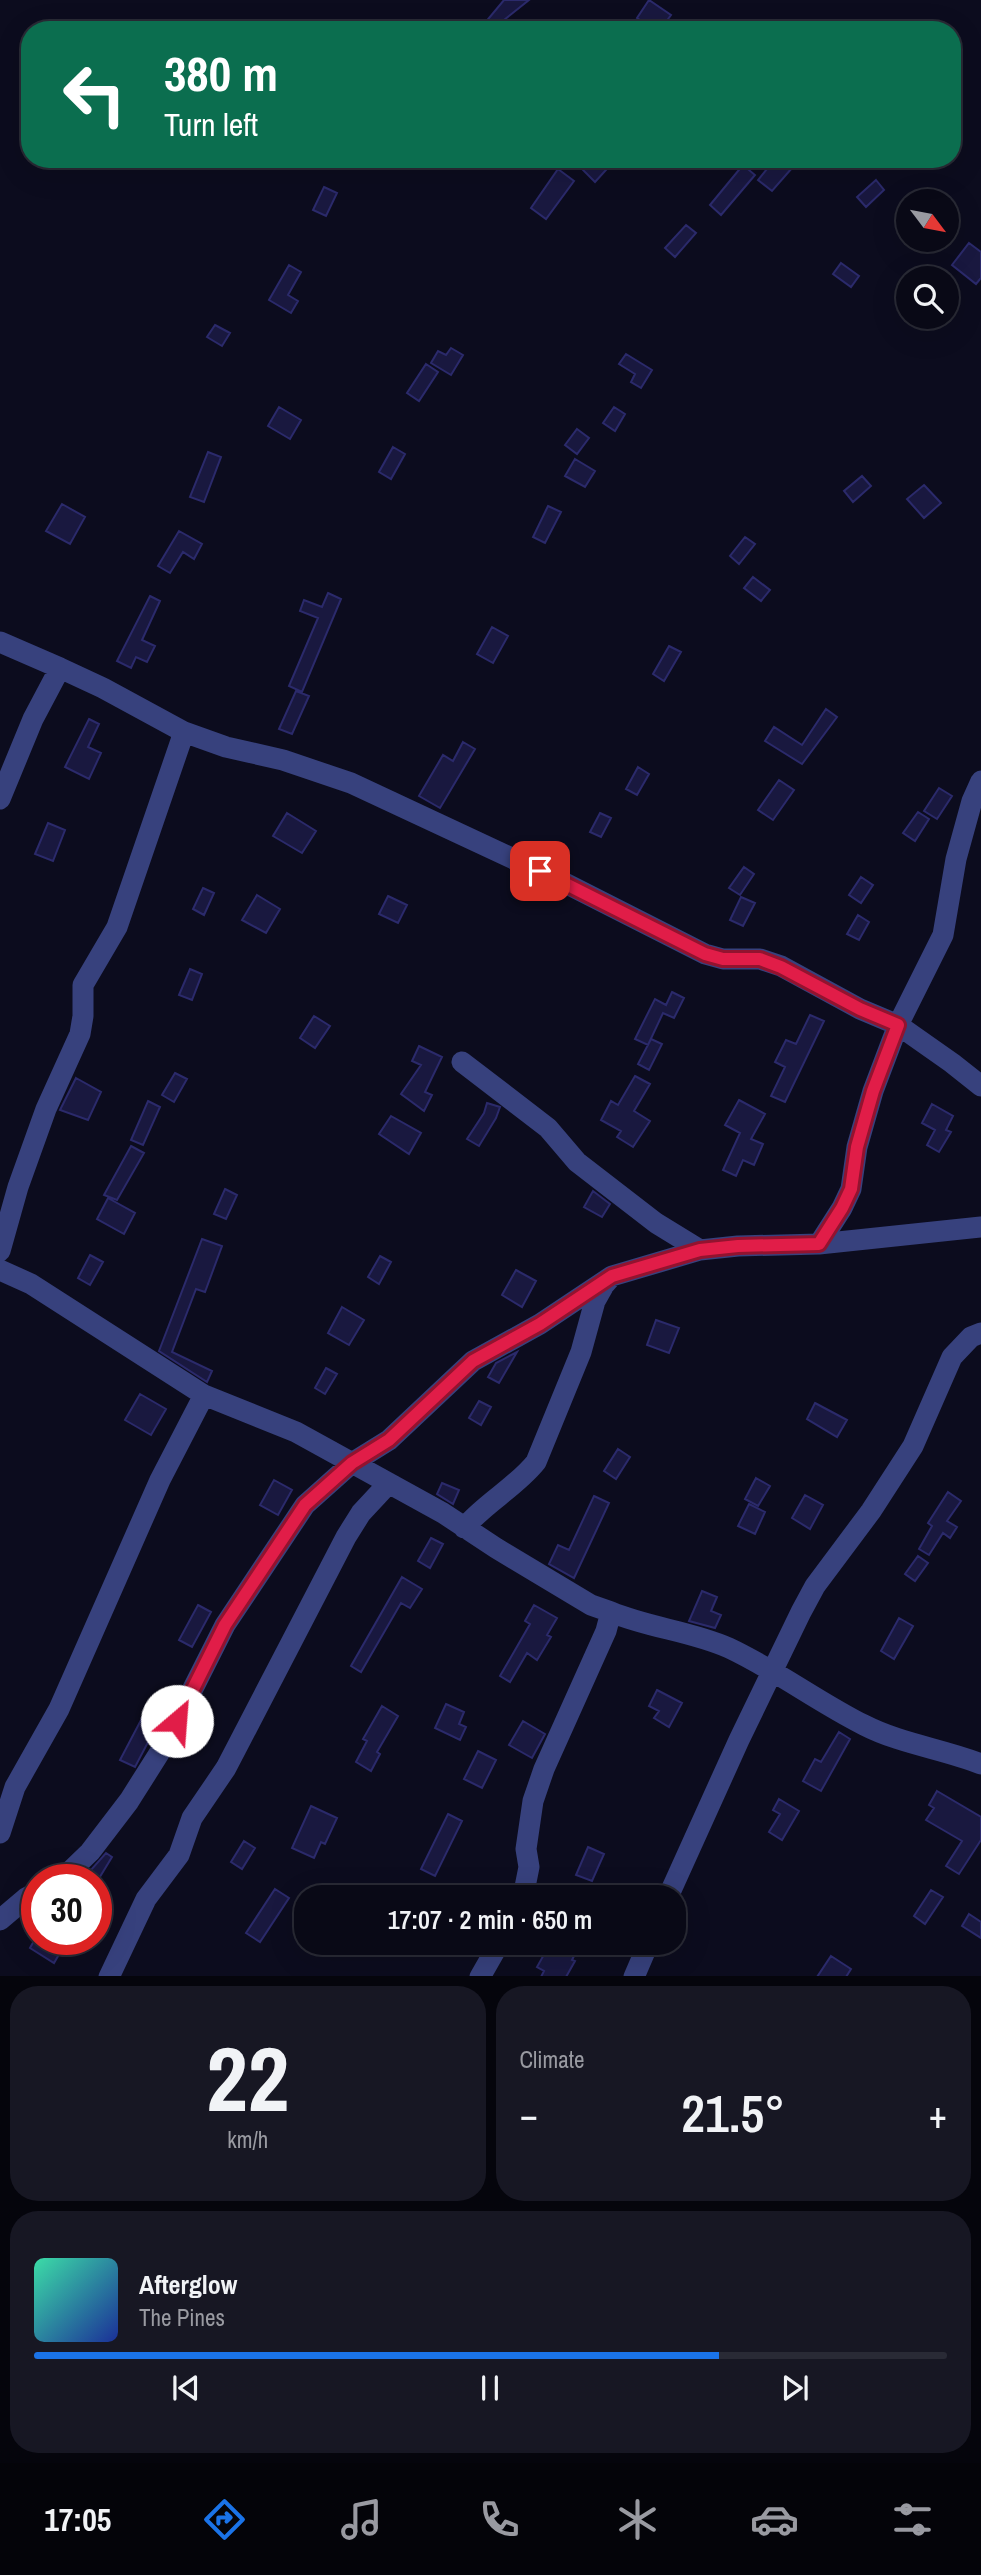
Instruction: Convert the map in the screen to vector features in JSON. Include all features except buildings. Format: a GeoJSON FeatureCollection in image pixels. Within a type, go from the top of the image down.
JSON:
{"type":"FeatureCollection","features":[{"type":"Feature","properties":{"kind":"street"},"geometry":{"type":"LineString","coordinates":[[0,642],[91,681],[184,732],[226,747],[283,760],[351,783],[564,882],[705,954],[723,959],[760,959],[781,967],[860,1009],[898,1025],[981,1086]]}},
{"type":"Feature","properties":{"kind":"street"},"geometry":{"type":"LineString","coordinates":[[0,799],[33,719],[60,668]]}},
{"type":"Feature","properties":{"kind":"street"},"geometry":{"type":"LineString","coordinates":[[0,1251],[18,1187],[46,1109],[80,1034],[83,985],[117,927],[184,732]]}},
{"type":"Feature","properties":{"kind":"street"},"geometry":{"type":"LineString","coordinates":[[819,1244],[851,1189],[857,1147],[873,1091],[898,1025],[943,935],[956,859],[972,801],[981,781]]}},
{"type":"Feature","properties":{"kind":"street"},"geometry":{"type":"LineString","coordinates":[[462,1062],[548,1128],[577,1162],[656,1223],[700,1250]]}},
{"type":"Feature","properties":{"kind":"street"},"geometry":{"type":"LineString","coordinates":[[78,1864],[129,1801],[164,1744],[225,1625],[305,1505],[352,1463],[389,1440],[473,1361],[540,1324],[612,1276],[700,1250],[819,1244],[981,1227]]}},
{"type":"Feature","properties":{"kind":"street"},"geometry":{"type":"LineString","coordinates":[[0,1270],[31,1284],[204,1395],[296,1432],[443,1513],[591,1605],[627,1619],[701,1637],[730,1648],[863,1725],[893,1739],[981,1764]]}},
{"type":"Feature","properties":{"kind":"street"},"geometry":{"type":"LineString","coordinates":[[464,1528],[482,1507],[524,1477],[536,1462],[581,1352],[595,1301],[612,1276]]}},
{"type":"Feature","properties":{"kind":"street"},"geometry":{"type":"LineString","coordinates":[[673,1885],[772,1671],[816,1586],[871,1511],[913,1446],[952,1357],[971,1337],[981,1333]]}},
{"type":"Feature","properties":{"kind":"street"},"geometry":{"type":"LineString","coordinates":[[0,1833],[15,1787],[59,1709],[160,1480],[204,1395]]}},
{"type":"Feature","properties":{"kind":"street"},"geometry":{"type":"LineString","coordinates":[[109,1976],[146,1899],[179,1855],[192,1818],[226,1768],[346,1537],[361,1513],[388,1484]]}},
{"type":"Feature","properties":{"kind":"street"},"geometry":{"type":"LineString","coordinates":[[526,1885],[528,1874],[526,1849],[533,1801],[544,1769],[606,1631],[611,1612]]}},
{"type":"Feature","properties":{"kind":"street"},"geometry":{"type":"LineString","coordinates":[[0,1920],[21,1902]]}},
{"type":"Feature","properties":{"kind":"street"},"geometry":{"type":"LineString","coordinates":[[480,1976],[492,1955]]}},
{"type":"Feature","properties":{"kind":"street"},"geometry":{"type":"LineString","coordinates":[[634,1976],[643,1955]]}},
{"type":"Feature","properties":{"kind":"route"},"geometry":{"type":"LineString","coordinates":[[177,1721],[225,1625],[305,1505],[352,1463],[389,1440],[473,1361],[540,1324],[612,1276],[700,1250],[819,1244],[851,1189],[857,1147],[873,1091],[898,1025],[760,959],[723,959],[705,954],[540,871]]}}]}
